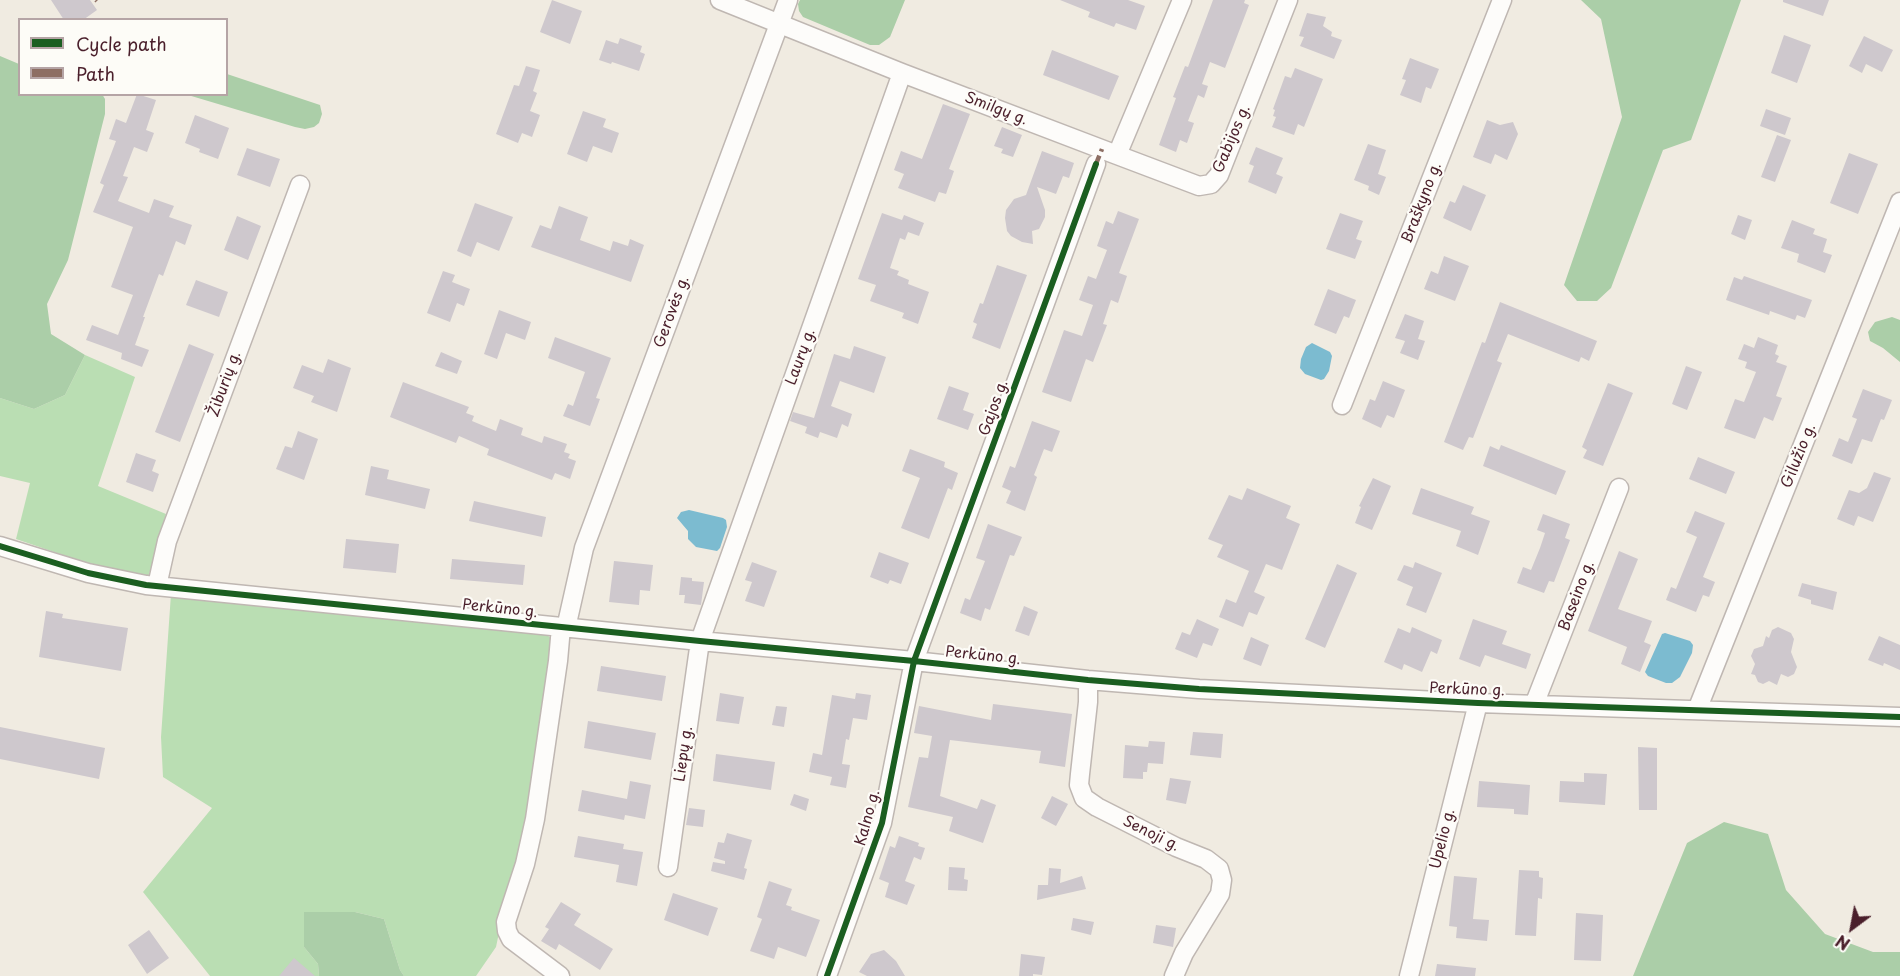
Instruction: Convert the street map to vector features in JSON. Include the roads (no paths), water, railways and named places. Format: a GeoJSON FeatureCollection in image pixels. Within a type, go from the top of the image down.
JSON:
{"type":"FeatureCollection","features":[{"type":"Feature","properties":{"kind":"street","name":"Smilgų g."},"geometry":{"type":"LineString","coordinates":[[720,0],[902,73],[1117,155]]}},
{"type":"Feature","properties":{"kind":"street","name":"Gerovės g."},"geometry":{"type":"LineString","coordinates":[[560,976],[512,939],[507,932],[506,922],[525,864],[535,819],[564,627],[585,548],[788,0]]}},
{"type":"Feature","properties":{"kind":"street"},"geometry":{"type":"LineString","coordinates":[[1117,155],[1182,0]]}},
{"type":"Feature","properties":{"kind":"street","name":"Gabijos g."},"geometry":{"type":"LineString","coordinates":[[1117,155],[1199,186],[1211,184],[1219,175],[1288,0]]}},
{"type":"Feature","properties":{"kind":"street","name":"Braškyno g."},"geometry":{"type":"LineString","coordinates":[[1342,405],[1502,0]]}},
{"type":"Feature","properties":{"kind":"street","name":"Laurų g."},"geometry":{"type":"LineString","coordinates":[[700,642],[902,73]]}},
{"type":"Feature","properties":{"kind":"street","name":"Gajos g."},"geometry":{"type":"LineString","coordinates":[[914,661],[1096,164]]}},
{"type":"Feature","properties":{"kind":"street","name":"Žiburių g."},"geometry":{"type":"LineString","coordinates":[[157,586],[167,541],[300,185]]}},
{"type":"Feature","properties":{"kind":"street","name":"Gilužio g."},"geometry":{"type":"LineString","coordinates":[[1697,710],[1900,202]]}},
{"type":"Feature","properties":{"kind":"street","name":"Baseino g."},"geometry":{"type":"LineString","coordinates":[[1534,705],[1619,488]]}},
{"type":"Feature","properties":{"kind":"street","name":"Perkūno g."},"geometry":{"type":"LineString","coordinates":[[0,546],[88,573],[157,586],[1088,680],[1199,689],[1478,703],[1900,717]]}},
{"type":"Feature","properties":{"kind":"street","name":"Liepų g."},"geometry":{"type":"LineString","coordinates":[[668,867],[700,642]]}},
{"type":"Feature","properties":{"kind":"street","name":"Kalno g."},"geometry":{"type":"LineString","coordinates":[[827,976],[882,823],[914,661]]}},
{"type":"Feature","properties":{"kind":"street","name":"Senoji g."},"geometry":{"type":"LineString","coordinates":[[1088,680],[1088,702],[1079,785],[1084,798],[1097,807],[1206,860],[1219,869],[1222,880],[1220,894],[1184,953],[1174,976]]}},
{"type":"Feature","properties":{"kind":"street","name":"Upelio g."},"geometry":{"type":"LineString","coordinates":[[1409,976],[1478,703]]}},
{"type":"Feature","properties":{"kind":"water"},"geometry":{"type":"Polygon","coordinates":[[[1312,343],[1330,352],[1332,356],[1329,371],[1321,380],[1305,374],[1300,368],[1306,347],[1312,343]]]}},
{"type":"Feature","properties":{"kind":"water"},"geometry":{"type":"Polygon","coordinates":[[[689,510],[726,520],[727,527],[717,551],[696,547],[688,539],[688,531],[677,518],[681,512],[689,510]]]}},
{"type":"Feature","properties":{"kind":"water"},"geometry":{"type":"Polygon","coordinates":[[[1662,634],[1690,641],[1693,645],[1692,653],[1680,677],[1672,683],[1648,676],[1645,672],[1662,634]]]}}]}
